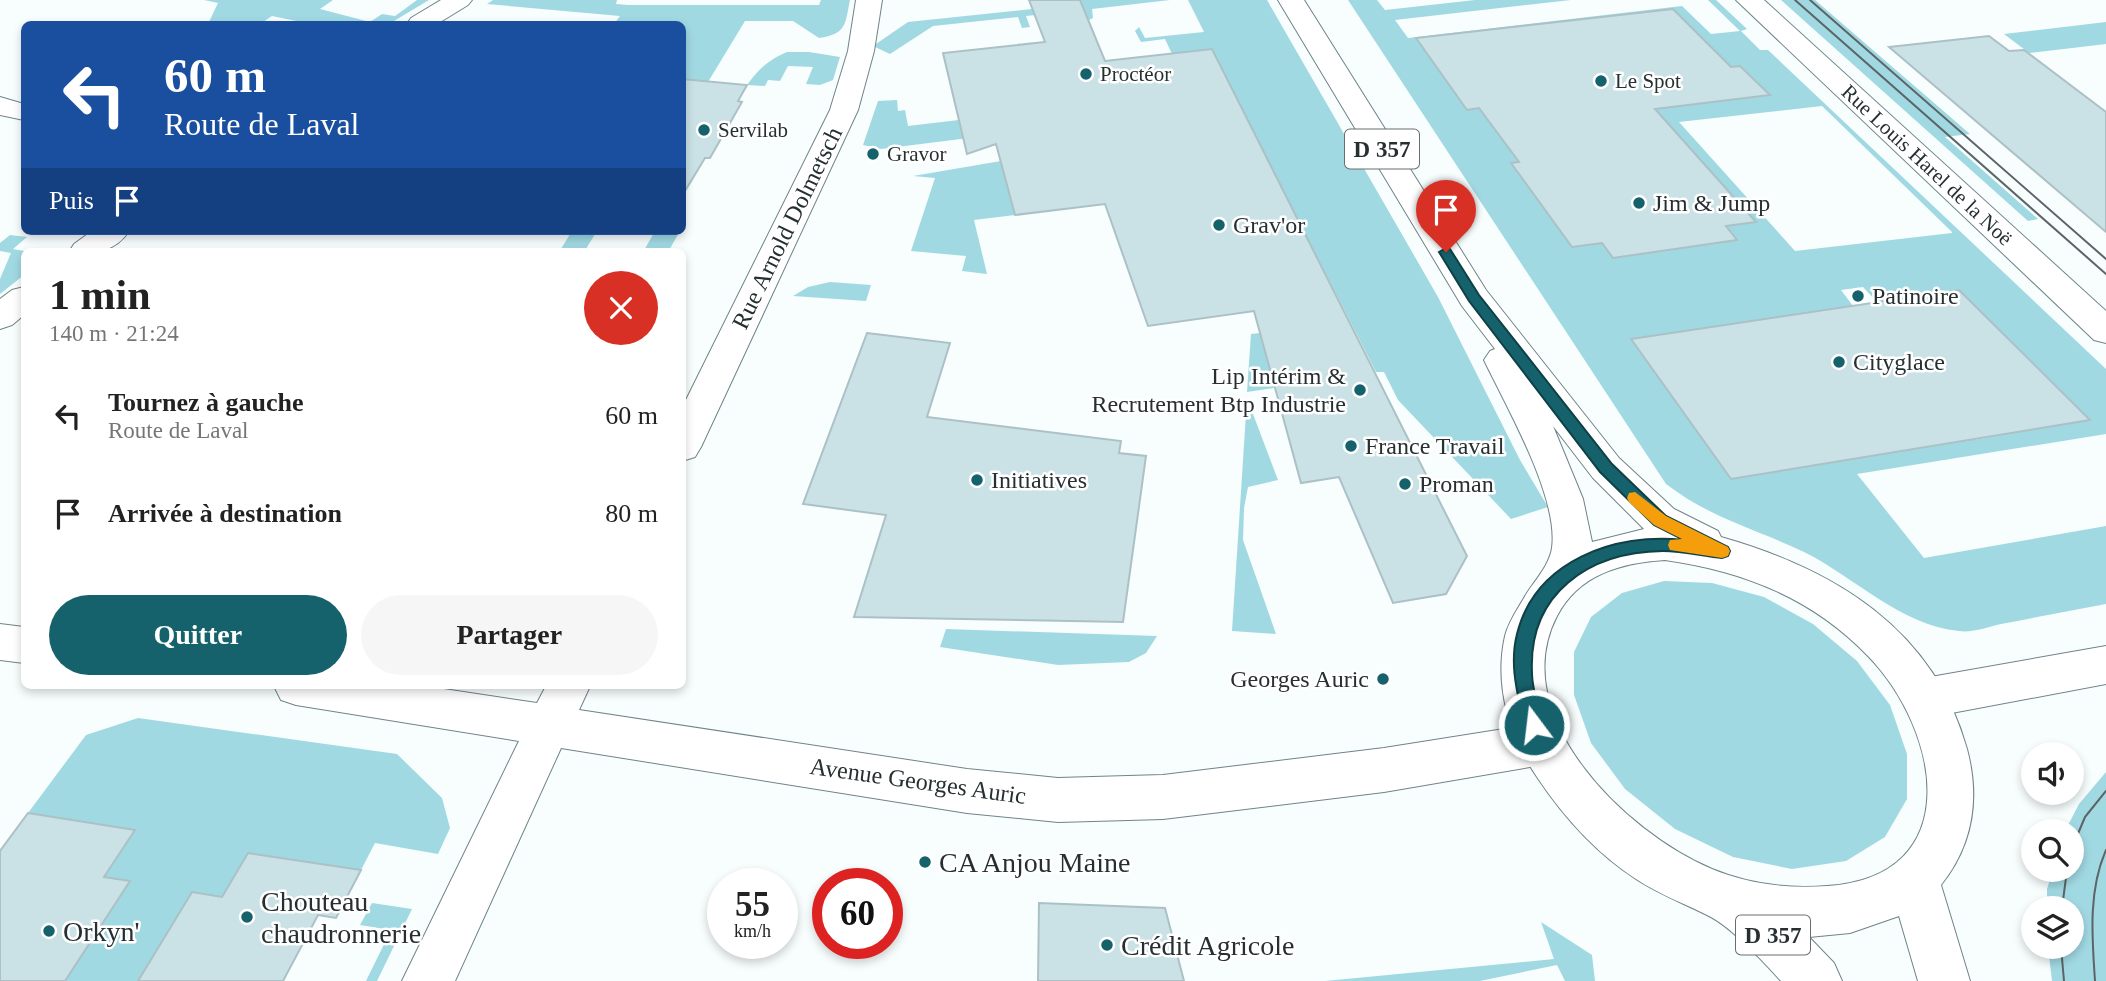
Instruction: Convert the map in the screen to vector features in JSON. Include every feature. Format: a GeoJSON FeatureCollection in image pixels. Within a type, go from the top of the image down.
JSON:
{"type":"FeatureCollection","features":[{"type":"Feature","properties":{"kind":"street"},"geometry":{"type":"LineString","coordinates":[[425,21],[459,0]]}},
{"type":"Feature","properties":{"kind":"street","name":"Rue Arnold Dolmetsch"},"geometry":{"type":"LineString","coordinates":[[686,439],[844,110],[861,51],[869,0]]}},
{"type":"Feature","properties":{"kind":"street","name":"D 357"},"geometry":{"type":"LineString","coordinates":[[1291,0],[1474,298],[1606,468],[1660,520],[1722,551]]}},
{"type":"Feature","properties":{"kind":"street","name":"Rue Louis Harel de la Noë"},"geometry":{"type":"LineString","coordinates":[[1749,0],[2106,331]]}},
{"type":"Feature","properties":{"kind":"street"},"geometry":{"type":"LineString","coordinates":[[0,106],[21,111]]}},
{"type":"Feature","properties":{"kind":"street"},"geometry":{"type":"LineString","coordinates":[[90,248],[108,235]]}},
{"type":"Feature","properties":{"kind":"street","name":"D 357"},"geometry":{"type":"LineString","coordinates":[[1474,298],[1553,469],[1565,505],[1573,546],[1559,579]]}},
{"type":"Feature","properties":{"kind":"street"},"geometry":{"type":"LineString","coordinates":[[0,317],[21,300]]}},
{"type":"Feature","properties":{"kind":"street"},"geometry":{"type":"LineString","coordinates":[[1665,544],[1722,551],[1789,576],[1843,609],[1888,649],[1924,698],[1945,740],[1952,798],[1945,833],[1934,856],[1915,878],[1883,899],[1843,910],[1796,912],[1748,904],[1687,882],[1622,841],[1590,811],[1569,787],[1542,744],[1525,697],[1522,654],[1534,610],[1559,579],[1598,555],[1630,547],[1665,544]]}},
{"type":"Feature","properties":{"kind":"street"},"geometry":{"type":"LineString","coordinates":[[0,642],[21,645]]}},
{"type":"Feature","properties":{"kind":"street"},"geometry":{"type":"LineString","coordinates":[[1924,698],[2106,665]]}},
{"type":"Feature","properties":{"kind":"street","name":"Avenue Georges Auric"},"geometry":{"type":"LineString","coordinates":[[338,689],[559,705],[967,791],[1058,800],[1163,797],[1270,785],[1384,771],[1542,744]]}},
{"type":"Feature","properties":{"kind":"street"},"geometry":{"type":"LineString","coordinates":[[428,981],[559,705]]}},
{"type":"Feature","properties":{"kind":"street"},"geometry":{"type":"LineString","coordinates":[[1915,878],[1924,918],[1944,981]]}},
{"type":"Feature","properties":{"kind":"street","name":"D 357"},"geometry":{"type":"LineString","coordinates":[[1723,897],[1776,938],[1816,981]]}},
{"type":"Feature","properties":{"kind":"shaded area"},"geometry":{"type":"Polygon","coordinates":[[[204,0],[333,0],[320,9],[366,21],[296,21],[272,16],[264,21],[209,21],[218,3],[204,0]]]}},
{"type":"Feature","properties":{"kind":"shaded area"},"geometry":{"type":"Polygon","coordinates":[[[417,0],[429,0],[394,21],[372,21],[382,14],[395,16],[417,0]]]}},
{"type":"Feature","properties":{"kind":"shaded area"},"geometry":{"type":"Polygon","coordinates":[[[493,0],[617,0],[616,4],[628,5],[819,5],[821,0],[850,0],[840,31],[819,38],[793,21],[745,21],[708,82],[686,79],[686,21],[616,21],[620,16],[487,4],[493,0]]]}},
{"type":"Feature","properties":{"kind":"shaded area"},"geometry":{"type":"Polygon","coordinates":[[[1047,0],[1170,0],[1092,9],[1093,18],[1089,20],[1084,10],[1026,16],[1030,27],[1022,28],[1018,17],[933,26],[890,54],[873,46],[908,22],[1032,9],[1047,0]]]}},
{"type":"Feature","properties":{"kind":"shaded area"},"geometry":{"type":"Polygon","coordinates":[[[1188,0],[1267,0],[1438,297],[1520,460],[1548,507],[1511,519],[1398,400],[1384,372],[1376,372],[1252,129],[1181,137],[993,135],[881,149],[863,145],[878,101],[897,100],[898,111],[905,110],[908,126],[1231,88],[1212,49],[1172,54],[1165,39],[1141,42],[1135,31],[1139,27],[1145,38],[1204,32],[1188,0]]]}},
{"type":"Feature","properties":{"kind":"shaded area"},"geometry":{"type":"Polygon","coordinates":[[[1348,0],[1377,0],[1385,10],[1475,0],[1571,0],[1395,20],[1408,38],[1682,6],[1711,34],[1740,31],[1708,0],[1716,0],[1747,29],[1741,31],[1760,50],[1768,50],[2106,369],[2106,434],[1857,474],[1924,558],[2106,526],[2106,604],[1975,630],[1959,631],[1938,627],[1898,610],[1804,552],[1717,515],[1666,484],[1348,0]],[[1673,9],[1416,39],[1467,109],[1479,108],[1504,141],[1530,138],[1521,126],[1769,95],[1741,66],[1730,67],[1673,9]],[[1822,106],[1679,122],[1795,251],[1952,233],[1822,106]],[[1572,156],[1511,164],[1572,247],[1602,243],[1613,258],[1737,240],[1726,226],[1755,222],[1572,156]],[[1863,287],[1841,290],[1853,306],[1631,339],[1731,479],[1825,464],[1874,443],[1884,454],[1916,449],[1963,429],[1973,440],[2003,435],[2049,415],[2060,425],[2090,420],[1959,290],[1877,302],[1863,287]]]}},
{"type":"Feature","properties":{"kind":"shaded area"},"geometry":{"type":"Polygon","coordinates":[[[1781,0],[1815,0],[1970,134],[1945,137],[2038,219],[2028,221],[1781,0]]]}},
{"type":"Feature","properties":{"kind":"shaded area"},"geometry":{"type":"Polygon","coordinates":[[[2106,22],[2106,44],[2029,53],[2004,34],[2106,22]]]}},
{"type":"Feature","properties":{"kind":"shaded area"},"geometry":{"type":"Polygon","coordinates":[[[787,52],[840,57],[833,80],[820,85],[806,84],[813,67],[788,66],[780,81],[768,80],[765,86],[747,85],[764,66],[787,52]]]}},
{"type":"Feature","properties":{"kind":"shaded area"},"geometry":{"type":"Polygon","coordinates":[[[1001,161],[1015,215],[974,220],[987,274],[962,271],[966,256],[911,251],[935,178],[913,176],[1001,161]]]}},
{"type":"Feature","properties":{"kind":"shaded area"},"geometry":{"type":"Polygon","coordinates":[[[10,235],[27,237],[13,249],[21,250],[21,277],[0,294],[0,279],[11,253],[0,251],[0,243],[10,235]]]}},
{"type":"Feature","properties":{"kind":"shaded area"},"geometry":{"type":"Polygon","coordinates":[[[570,235],[595,235],[586,248],[561,248],[570,235]]]}},
{"type":"Feature","properties":{"kind":"shaded area"},"geometry":{"type":"Polygon","coordinates":[[[653,235],[678,235],[670,248],[645,248],[653,235]]]}},
{"type":"Feature","properties":{"kind":"shaded area"},"geometry":{"type":"Polygon","coordinates":[[[830,282],[871,285],[866,301],[793,296],[808,287],[830,282]]]}},
{"type":"Feature","properties":{"kind":"shaded area"},"geometry":{"type":"Polygon","coordinates":[[[1260,333],[1274,388],[1247,392],[1251,334],[1260,333]]]}},
{"type":"Feature","properties":{"kind":"shaded area"},"geometry":{"type":"Polygon","coordinates":[[[1246,414],[1253,414],[1278,480],[1248,487],[1243,540],[1276,634],[1232,631],[1246,414]]]}},
{"type":"Feature","properties":{"kind":"shaded area"},"geometry":{"type":"Polygon","coordinates":[[[1664,581],[1712,583],[1764,597],[1813,624],[1857,661],[1890,705],[1907,754],[1907,799],[1885,837],[1846,861],[1792,869],[1733,857],[1675,829],[1625,789],[1591,743],[1574,695],[1574,652],[1591,617],[1622,593],[1664,581]]]}},
{"type":"Feature","properties":{"kind":"shaded area"},"geometry":{"type":"Polygon","coordinates":[[[946,629],[1157,636],[1146,653],[1129,662],[1058,665],[940,647],[946,629]]]}},
{"type":"Feature","properties":{"kind":"shaded area"},"geometry":{"type":"Polygon","coordinates":[[[138,718],[397,754],[442,798],[450,828],[438,854],[375,843],[361,870],[248,853],[222,897],[192,892],[138,981],[65,981],[130,881],[104,877],[28,813],[86,735],[138,718]]]}},
{"type":"Feature","properties":{"kind":"shaded area"},"geometry":{"type":"Polygon","coordinates":[[[2106,772],[2106,981],[2052,981],[2049,959],[2084,959],[2084,896],[2047,896],[2047,889],[2049,882],[2084,882],[2084,819],[2071,819],[2078,805],[2084,805],[2084,798],[2106,772]]]}},
{"type":"Feature","properties":{"kind":"shaded area"},"geometry":{"type":"Polygon","coordinates":[[[372,903],[412,909],[377,981],[366,981],[391,930],[360,925],[372,903]]]}},
{"type":"Feature","properties":{"kind":"shaded area"},"geometry":{"type":"Polygon","coordinates":[[[1541,922],[1592,955],[1595,981],[1565,981],[1557,965],[1480,981],[1325,981],[1554,959],[1541,922]]]}},
{"type":"Feature","properties":{"kind":"building"},"geometry":{"type":"Polygon","coordinates":[[[1029,0],[1080,0],[1105,61],[1212,49],[1467,556],[1446,594],[1393,603],[1339,477],[1301,483],[1254,311],[1148,326],[1105,204],[1015,215],[996,144],[967,154],[943,53],[1045,42],[1029,0]]]}},
{"type":"Feature","properties":{"kind":"building"},"geometry":{"type":"Polygon","coordinates":[[[1673,9],[1731,67],[1740,66],[1770,95],[1655,109],[1756,222],[1726,226],[1737,240],[1613,258],[1602,243],[1572,247],[1511,163],[1519,162],[1479,108],[1467,110],[1416,38],[1673,9]]]}},
{"type":"Feature","properties":{"kind":"building"},"geometry":{"type":"Polygon","coordinates":[[[1989,36],[2009,51],[2024,50],[2106,112],[2106,232],[1889,47],[1989,36]]]}},
{"type":"Feature","properties":{"kind":"building","name":"Servilab"},"geometry":{"type":"Polygon","coordinates":[[[686,79],[747,85],[738,101],[742,102],[710,158],[705,158],[686,189],[686,79]]]}},
{"type":"Feature","properties":{"kind":"building","name":"Cityglace"},"geometry":{"type":"Polygon","coordinates":[[[1959,290],[2090,420],[1731,479],[1631,339],[1959,290]]]}},
{"type":"Feature","properties":{"kind":"building","name":"Initiatives"},"geometry":{"type":"Polygon","coordinates":[[[867,333],[950,343],[927,417],[1121,441],[1119,453],[1146,456],[1123,622],[854,617],[886,515],[803,504],[867,333]]]}},
{"type":"Feature","properties":{"kind":"building","name":"Orkyn'"},"geometry":{"type":"Polygon","coordinates":[[[28,813],[135,830],[104,877],[130,881],[65,981],[0,981],[0,851],[28,813]]]}},
{"type":"Feature","properties":{"kind":"building","name":"Chouteau chaudronnerie"},"geometry":{"type":"Polygon","coordinates":[[[248,853],[361,870],[336,918],[318,915],[283,981],[138,981],[192,892],[222,897],[248,853]]]}},
{"type":"Feature","properties":{"kind":"building","name":"Crédit Agricole"},"geometry":{"type":"Polygon","coordinates":[[[1039,903],[1165,908],[1184,981],[1038,981],[1039,903]]]}},
{"type":"Feature","properties":{"kind":"tram line"},"geometry":{"type":"LineString","coordinates":[[1795,0],[2106,274]]}},
{"type":"Feature","properties":{"kind":"tram line"},"geometry":{"type":"LineString","coordinates":[[1810,0],[2106,259]]}},
{"type":"Feature","properties":{"kind":"tram line"},"geometry":{"type":"LineString","coordinates":[[2084,819],[2106,791]]}},
{"type":"Feature","properties":{"kind":"tram line"},"geometry":{"type":"LineString","coordinates":[[2095,981],[2092,931],[2094,898],[2106,850]]}},
{"type":"Feature","properties":{"kind":"tram line"},"geometry":{"type":"LineString","coordinates":[[2064,896],[2065,882]]}},
{"type":"Feature","properties":{"kind":"tram line"},"geometry":{"type":"LineString","coordinates":[[2062,959],[2064,981]]}},
{"type":"Feature","properties":{"kind":"slow traffic"},"geometry":{"type":"LineString","coordinates":[[1635,498],[1660,520],[1722,551],[1676,545]]}},
{"type":"Feature","properties":{"kind":"place","name":"Proctéor"},"geometry":{"type":"Point","coordinates":[1086,74]}},
{"type":"Feature","properties":{"kind":"place","name":"Le Spot"},"geometry":{"type":"Point","coordinates":[1601,81]}},
{"type":"Feature","properties":{"kind":"place","name":"Servilab"},"geometry":{"type":"Point","coordinates":[704,130]}},
{"type":"Feature","properties":{"kind":"place","name":"Gravor"},"geometry":{"type":"Point","coordinates":[873,154]}},
{"type":"Feature","properties":{"kind":"place","name":"Jim & Jump"},"geometry":{"type":"Point","coordinates":[1639,203]}},
{"type":"Feature","properties":{"kind":"place","name":"Grav'or"},"geometry":{"type":"Point","coordinates":[1219,225]}},
{"type":"Feature","properties":{"kind":"place","name":"Patinoire"},"geometry":{"type":"Point","coordinates":[1858,296]}},
{"type":"Feature","properties":{"kind":"place","name":"Cityglace"},"geometry":{"type":"Point","coordinates":[1839,362]}},
{"type":"Feature","properties":{"kind":"place","name":"Lip Intérim & Recrutement Btp Industrie"},"geometry":{"type":"Point","coordinates":[1360,390]}},
{"type":"Feature","properties":{"kind":"place","name":"France Travail"},"geometry":{"type":"Point","coordinates":[1351,446]}},
{"type":"Feature","properties":{"kind":"place","name":"Initiatives"},"geometry":{"type":"Point","coordinates":[977,480]}},
{"type":"Feature","properties":{"kind":"place","name":"Proman"},"geometry":{"type":"Point","coordinates":[1405,484]}},
{"type":"Feature","properties":{"kind":"place","name":"Georges Auric"},"geometry":{"type":"Point","coordinates":[1383,679]}},
{"type":"Feature","properties":{"kind":"place","name":"CA Anjou Maine"},"geometry":{"type":"Point","coordinates":[925,862]}},
{"type":"Feature","properties":{"kind":"place","name":"Chouteau chaudronnerie"},"geometry":{"type":"Point","coordinates":[247,917]}},
{"type":"Feature","properties":{"kind":"place","name":"Orkyn'"},"geometry":{"type":"Point","coordinates":[49,931]}},
{"type":"Feature","properties":{"kind":"place","name":"Crédit Agricole"},"geometry":{"type":"Point","coordinates":[1107,945]}},
{"type":"Feature","properties":{"kind":"route"},"geometry":{"type":"LineString","coordinates":[[1446,252],[1474,298],[1606,468],[1660,520],[1722,551],[1665,544],[1630,547],[1598,555],[1559,579],[1534,610],[1525,636],[1522,674],[1525,697],[1534,725]]}}]}
